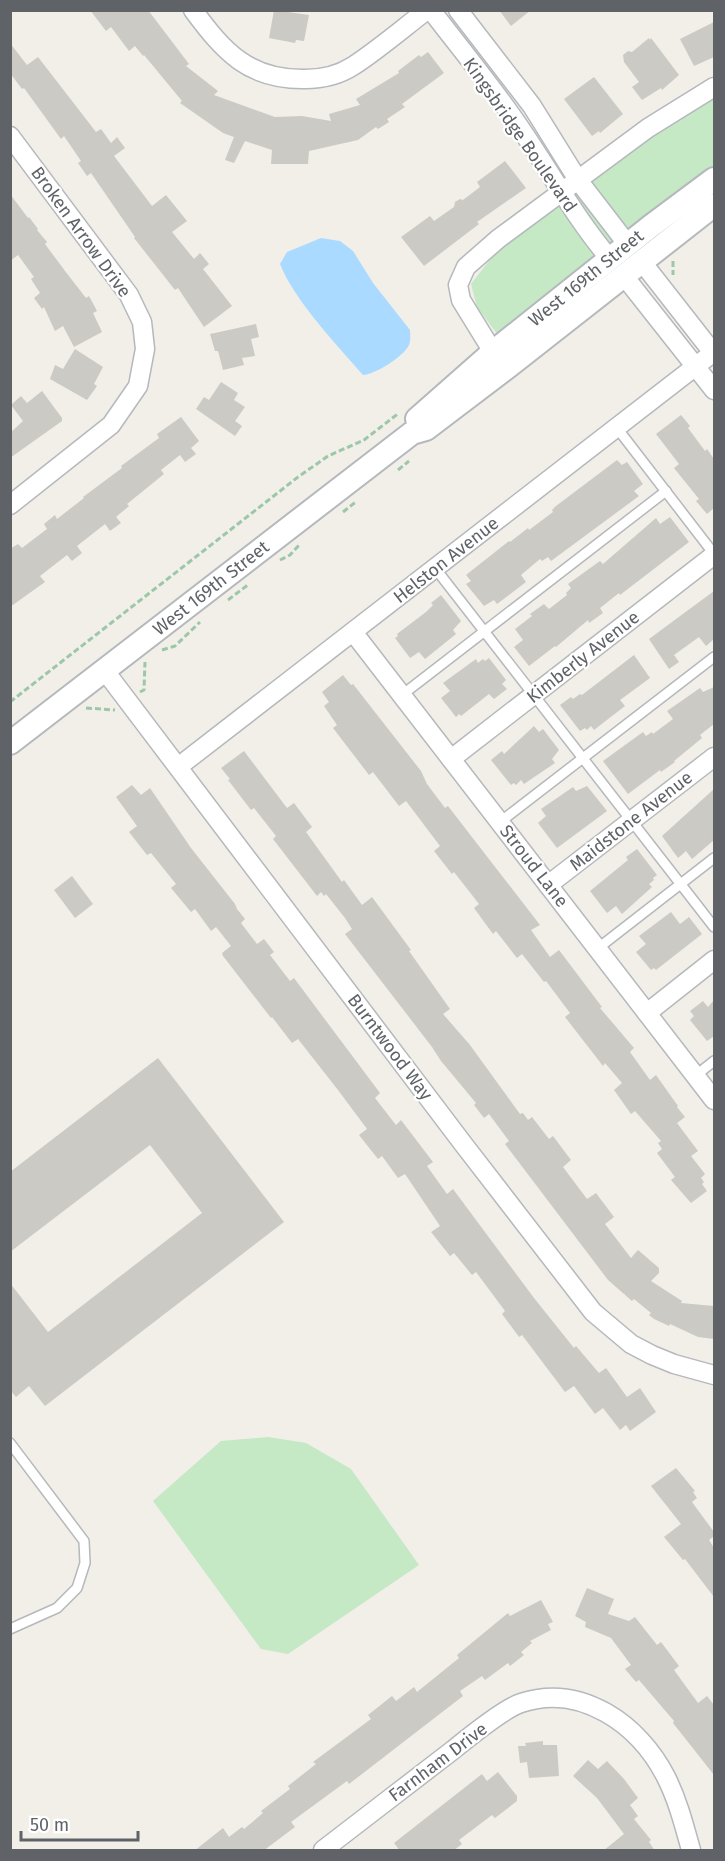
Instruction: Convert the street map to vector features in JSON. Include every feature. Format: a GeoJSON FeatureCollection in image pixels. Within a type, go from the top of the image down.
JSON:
{"type":"FeatureCollection","features":[{"type":"Feature","properties":{"kind":"street"},"geometry":{"type":"LineString","coordinates":[[193,10],[212,36],[233,57],[253,70],[287,79],[323,78],[351,67],[429,10]]}},
{"type":"Feature","properties":{"kind":"street","name":"Kingsbridge Boulevard"},"geometry":{"type":"LineString","coordinates":[[429,10],[510,113],[560,193],[593,239],[714,390]]}},
{"type":"Feature","properties":{"kind":"street","name":"Kingsbridge Boulevard"},"geometry":{"type":"LineString","coordinates":[[458,10],[532,106],[578,180],[714,353]]}},
{"type":"Feature","properties":{"kind":"street"},"geometry":{"type":"LineString","coordinates":[[493,352],[460,300],[458,285],[466,267],[481,252],[560,193],[669,114],[714,87]]}},
{"type":"Feature","properties":{"kind":"street","name":"Broken Arrow Drive"},"geometry":{"type":"LineString","coordinates":[[10,136],[129,296],[142,322],[145,349],[138,386],[111,425],[10,505]]}},
{"type":"Feature","properties":{"kind":"street","name":"West 169th Street"},"geometry":{"type":"LineString","coordinates":[[10,743],[412,433],[426,429],[635,253],[714,179]]}},
{"type":"Feature","properties":{"kind":"street","name":"West 169th Street"},"geometry":{"type":"LineString","coordinates":[[635,253],[714,205]]}},
{"type":"Feature","properties":{"kind":"street","name":"West 169th Street"},"geometry":{"type":"LineString","coordinates":[[412,433],[417,418],[493,352],[617,267]]}},
{"type":"Feature","properties":{"kind":"street","name":"Helston Avenue"},"geometry":{"type":"LineString","coordinates":[[178,767],[714,353]]}},
{"type":"Feature","properties":{"kind":"street","name":"Kimberly Avenue"},"geometry":{"type":"LineString","coordinates":[[451,759],[714,554]]}},
{"type":"Feature","properties":{"kind":"street","name":"Stroud Lane"},"geometry":{"type":"LineString","coordinates":[[353,632],[714,1100]]}},
{"type":"Feature","properties":{"kind":"street","name":"Burntwood Way"},"geometry":{"type":"LineString","coordinates":[[105,670],[593,1312],[632,1344],[652,1355],[674,1364],[714,1375]]}},
{"type":"Feature","properties":{"kind":"street","name":"Maidstone Avenue"},"geometry":{"type":"LineString","coordinates":[[548,885],[714,757]]}},
{"type":"Feature","properties":{"kind":"street"},"geometry":{"type":"LineString","coordinates":[[647,1013],[714,960]]}},
{"type":"Feature","properties":{"kind":"street","name":"Farnham Drive"},"geometry":{"type":"LineString","coordinates":[[323,1851],[475,1732],[519,1704],[545,1698],[563,1698],[601,1709],[618,1720],[644,1744],[665,1776],[680,1810],[691,1851]]}},
{"type":"Feature","properties":{"kind":"lane"},"geometry":{"type":"LineString","coordinates":[[617,428],[714,554]]}},
{"type":"Feature","properties":{"kind":"lane"},"geometry":{"type":"LineString","coordinates":[[402,695],[666,491]]}},
{"type":"Feature","properties":{"kind":"lane"},"geometry":{"type":"LineString","coordinates":[[435,568],[714,927]]}},
{"type":"Feature","properties":{"kind":"lane"},"geometry":{"type":"LineString","coordinates":[[500,822],[714,657]]}},
{"type":"Feature","properties":{"kind":"lane"},"geometry":{"type":"LineString","coordinates":[[597,949],[714,858]]}},
{"type":"Feature","properties":{"kind":"lane"},"geometry":{"type":"LineString","coordinates":[[695,1076],[714,1061]]}},
{"type":"Feature","properties":{"kind":"lane"},"geometry":{"type":"LineString","coordinates":[[10,1443],[84,1541],[85,1563],[77,1588],[57,1608],[10,1629]]}},
{"type":"Feature","properties":{"kind":"path"},"geometry":{"type":"LineString","coordinates":[[663,288],[674,280],[673,253]]}},
{"type":"Feature","properties":{"kind":"path"},"geometry":{"type":"LineString","coordinates":[[10,702],[298,477],[328,456],[364,440],[405,407]]}},
{"type":"Feature","properties":{"kind":"path"},"geometry":{"type":"LineString","coordinates":[[393,472],[411,459]]}},
{"type":"Feature","properties":{"kind":"path"},"geometry":{"type":"LineString","coordinates":[[340,514],[361,497]]}},
{"type":"Feature","properties":{"kind":"path"},"geometry":{"type":"LineString","coordinates":[[274,564],[290,555],[304,540]]}},
{"type":"Feature","properties":{"kind":"path"},"geometry":{"type":"LineString","coordinates":[[225,602],[239,593],[252,580]]}},
{"type":"Feature","properties":{"kind":"path"},"geometry":{"type":"LineString","coordinates":[[155,653],[175,646],[205,616]]}},
{"type":"Feature","properties":{"kind":"path"},"geometry":{"type":"LineString","coordinates":[[79,713],[84,708],[116,710],[144,690],[144,665],[147,659]]}},
{"type":"Feature","properties":{"kind":"green space"},"geometry":{"type":"Polygon","coordinates":[[[714,98],[714,176],[498,335],[477,307],[471,284],[495,253],[631,147],[714,98]]]}},
{"type":"Feature","properties":{"kind":"green space"},"geometry":{"type":"Polygon","coordinates":[[[268,1437],[306,1443],[351,1469],[419,1565],[288,1654],[261,1649],[153,1501],[221,1441],[268,1437]]]}},
{"type":"Feature","properties":{"kind":"water"},"geometry":{"type":"Polygon","coordinates":[[[321,238],[340,241],[353,251],[373,283],[410,330],[410,343],[406,350],[375,372],[363,375],[306,307],[280,264],[287,252],[321,238]]]}},
{"type":"Feature","properties":{"kind":"building"},"geometry":{"type":"Polygon","coordinates":[[[90,10],[148,10],[189,64],[186,66],[218,91],[214,95],[275,117],[302,116],[331,121],[329,114],[360,105],[356,99],[399,73],[398,71],[419,55],[421,57],[428,52],[444,73],[402,104],[405,107],[387,119],[389,122],[378,129],[376,127],[358,140],[309,151],[308,164],[271,164],[272,150],[245,141],[234,163],[225,160],[234,137],[223,133],[180,103],[182,101],[144,55],[135,46],[129,51],[111,27],[106,31],[90,10]]]}},
{"type":"Feature","properties":{"kind":"building"},"geometry":{"type":"Polygon","coordinates":[[[274,10],[309,15],[304,41],[296,40],[295,43],[269,38],[274,10]]]}},
{"type":"Feature","properties":{"kind":"building"},"geometry":{"type":"Polygon","coordinates":[[[499,10],[531,10],[511,26],[499,10]]]}},
{"type":"Feature","properties":{"kind":"building"},"geometry":{"type":"Polygon","coordinates":[[[714,22],[714,57],[694,66],[680,39],[714,22]]]}},
{"type":"Feature","properties":{"kind":"building"},"geometry":{"type":"Polygon","coordinates":[[[649,38],[679,75],[662,90],[661,88],[642,100],[632,87],[639,82],[624,62],[623,55],[628,51],[632,52],[649,38]]]}},
{"type":"Feature","properties":{"kind":"building"},"geometry":{"type":"Polygon","coordinates":[[[10,43],[27,65],[38,57],[96,132],[101,129],[111,143],[117,137],[125,148],[114,156],[152,206],[166,195],[187,221],[172,232],[194,259],[200,253],[209,264],[203,269],[232,306],[204,327],[178,288],[175,290],[134,238],[91,173],[87,176],[78,163],[81,161],[64,136],[61,139],[24,88],[22,89],[10,73],[10,43]]]}},
{"type":"Feature","properties":{"kind":"building"},"geometry":{"type":"Polygon","coordinates":[[[594,77],[623,114],[600,133],[599,131],[592,136],[564,99],[594,77]]]}},
{"type":"Feature","properties":{"kind":"building"},"geometry":{"type":"Polygon","coordinates":[[[505,161],[526,188],[477,222],[479,224],[424,266],[401,237],[430,216],[434,221],[454,207],[455,202],[463,200],[480,187],[477,182],[505,161]]]}},
{"type":"Feature","properties":{"kind":"building"},"geometry":{"type":"Polygon","coordinates":[[[10,194],[38,229],[47,242],[45,244],[65,271],[86,298],[89,296],[97,311],[93,313],[102,332],[74,347],[63,326],[55,331],[44,307],[42,309],[34,298],[40,293],[31,279],[34,277],[18,255],[10,261],[10,194]]]}},
{"type":"Feature","properties":{"kind":"building"},"geometry":{"type":"Polygon","coordinates":[[[256,324],[259,337],[251,339],[255,356],[242,358],[244,365],[223,370],[210,334],[256,324]]]}},
{"type":"Feature","properties":{"kind":"building"},"geometry":{"type":"Polygon","coordinates":[[[75,349],[103,367],[94,384],[97,386],[87,400],[50,379],[55,365],[63,369],[75,349]]]}},
{"type":"Feature","properties":{"kind":"building"},"geometry":{"type":"Polygon","coordinates":[[[221,382],[238,393],[234,400],[245,407],[235,421],[242,426],[235,436],[196,409],[204,397],[209,400],[221,382]]]}},
{"type":"Feature","properties":{"kind":"building"},"geometry":{"type":"Polygon","coordinates":[[[42,391],[62,421],[10,458],[10,433],[23,421],[11,405],[21,396],[27,403],[42,391]]]}},
{"type":"Feature","properties":{"kind":"building"},"geometry":{"type":"Polygon","coordinates":[[[681,415],[705,451],[707,449],[714,459],[714,508],[707,514],[696,501],[699,499],[674,468],[679,464],[656,434],[681,415]]]}},
{"type":"Feature","properties":{"kind":"building"},"geometry":{"type":"Polygon","coordinates":[[[181,417],[199,441],[191,448],[196,454],[185,462],[180,455],[161,470],[164,474],[127,504],[129,506],[116,517],[121,523],[110,531],[105,524],[77,546],[82,553],[72,561],[67,555],[40,576],[45,582],[10,607],[10,549],[18,544],[22,548],[47,529],[44,524],[55,515],[57,519],[84,498],[122,468],[121,466],[159,438],[157,434],[181,417]]]}},
{"type":"Feature","properties":{"kind":"building"},"geometry":{"type":"Polygon","coordinates":[[[617,460],[622,465],[627,462],[643,484],[634,491],[639,496],[551,561],[548,557],[542,561],[540,559],[521,575],[526,582],[497,604],[494,600],[484,606],[466,584],[471,581],[466,575],[509,541],[528,528],[529,530],[553,512],[556,506],[617,460]]]}},
{"type":"Feature","properties":{"kind":"building"},"geometry":{"type":"Polygon","coordinates":[[[670,517],[689,542],[600,608],[603,613],[589,623],[588,620],[529,666],[514,647],[523,640],[515,629],[544,604],[549,609],[567,595],[566,593],[571,588],[568,584],[600,561],[603,564],[656,518],[660,524],[670,517]]]}},
{"type":"Feature","properties":{"kind":"building"},"geometry":{"type":"Polygon","coordinates":[[[714,591],[714,639],[706,646],[699,637],[674,655],[679,662],[669,669],[649,639],[714,591]]]}},
{"type":"Feature","properties":{"kind":"building"},"geometry":{"type":"Polygon","coordinates":[[[441,595],[461,621],[453,630],[456,634],[425,659],[419,652],[410,658],[395,638],[426,612],[433,605],[431,603],[441,595]]]}},
{"type":"Feature","properties":{"kind":"building"},"geometry":{"type":"Polygon","coordinates":[[[634,655],[650,678],[620,700],[625,706],[594,730],[591,726],[587,730],[585,728],[580,731],[560,705],[571,697],[573,699],[582,695],[634,655]]]}},
{"type":"Feature","properties":{"kind":"building"},"geometry":{"type":"Polygon","coordinates":[[[489,658],[506,680],[502,684],[507,689],[494,699],[489,694],[461,716],[459,714],[456,717],[441,698],[450,691],[443,683],[476,659],[478,663],[489,658]]]}},
{"type":"Feature","properties":{"kind":"building"},"geometry":{"type":"Polygon","coordinates":[[[343,675],[351,685],[353,684],[421,771],[427,784],[445,808],[448,806],[540,925],[531,930],[550,957],[559,950],[602,1007],[600,1008],[634,1048],[630,1052],[650,1080],[656,1075],[678,1106],[685,1117],[677,1123],[698,1151],[691,1156],[705,1174],[701,1178],[707,1191],[691,1203],[671,1180],[675,1177],[657,1153],[662,1149],[658,1143],[661,1141],[635,1111],[631,1114],[614,1090],[622,1083],[605,1063],[603,1066],[565,1017],[570,1013],[546,981],[544,982],[522,954],[517,958],[496,931],[493,934],[474,908],[479,904],[434,851],[440,846],[406,801],[399,806],[373,772],[369,775],[333,728],[337,725],[324,706],[329,702],[322,692],[343,675]]]}},
{"type":"Feature","properties":{"kind":"building"},"geometry":{"type":"Polygon","coordinates":[[[714,687],[714,724],[700,735],[702,738],[675,762],[661,772],[660,770],[628,794],[603,761],[643,732],[646,736],[652,732],[653,734],[673,719],[667,711],[700,688],[703,692],[714,687]]]}},
{"type":"Feature","properties":{"kind":"building"},"geometry":{"type":"Polygon","coordinates":[[[534,726],[539,732],[543,729],[559,750],[552,759],[555,763],[524,784],[521,780],[516,785],[514,783],[511,785],[491,760],[502,751],[504,754],[534,726]]]}},
{"type":"Feature","properties":{"kind":"building"},"geometry":{"type":"Polygon","coordinates":[[[244,751],[287,808],[294,803],[312,827],[306,832],[342,882],[344,880],[362,905],[372,897],[450,1009],[443,1014],[470,1045],[520,1114],[523,1113],[528,1120],[532,1117],[549,1139],[553,1136],[571,1160],[563,1167],[587,1199],[596,1193],[614,1217],[605,1224],[631,1258],[638,1250],[659,1268],[659,1273],[651,1281],[682,1301],[681,1303],[714,1306],[714,1339],[698,1337],[654,1319],[649,1315],[651,1313],[634,1299],[632,1301],[608,1280],[505,1144],[509,1141],[489,1114],[484,1118],[474,1105],[476,1103],[441,1061],[345,934],[352,929],[345,918],[326,894],[324,896],[321,892],[317,896],[273,839],[276,836],[254,808],[251,810],[228,780],[230,779],[221,768],[244,751]]]}},
{"type":"Feature","properties":{"kind":"building"},"geometry":{"type":"Polygon","coordinates":[[[132,785],[141,795],[150,788],[191,848],[235,904],[245,919],[241,923],[257,944],[264,939],[274,952],[270,955],[290,981],[294,978],[380,1093],[375,1098],[396,1125],[401,1120],[433,1162],[427,1166],[447,1194],[453,1189],[574,1348],[576,1346],[599,1373],[606,1368],[627,1397],[640,1388],[656,1412],[630,1431],[626,1425],[620,1430],[603,1408],[595,1414],[574,1386],[565,1392],[522,1335],[519,1337],[502,1314],[505,1311],[476,1272],[472,1275],[454,1253],[450,1256],[431,1232],[440,1226],[405,1174],[398,1178],[382,1156],[378,1159],[359,1135],[367,1129],[338,1090],[298,1039],[292,1043],[223,956],[222,953],[231,946],[216,927],[211,931],[195,909],[191,912],[171,888],[176,884],[151,853],[147,855],[129,832],[137,826],[116,797],[132,785]]]}},
{"type":"Feature","properties":{"kind":"building"},"geometry":{"type":"Polygon","coordinates":[[[587,786],[607,811],[557,848],[538,823],[546,816],[541,809],[573,787],[576,791],[587,786]]]}},
{"type":"Feature","properties":{"kind":"building"},"geometry":{"type":"Polygon","coordinates":[[[714,789],[714,840],[692,859],[686,851],[678,858],[662,836],[714,789]]]}},
{"type":"Feature","properties":{"kind":"building"},"geometry":{"type":"Polygon","coordinates":[[[637,849],[657,875],[649,884],[652,887],[622,914],[616,906],[607,913],[590,891],[628,860],[626,857],[637,849]]]}},
{"type":"Feature","properties":{"kind":"building"},"geometry":{"type":"Polygon","coordinates":[[[72,876],[93,904],[75,918],[54,890],[72,876]]]}},
{"type":"Feature","properties":{"kind":"building"},"geometry":{"type":"Polygon","coordinates":[[[671,912],[680,924],[689,917],[702,934],[656,970],[654,968],[651,970],[636,952],[646,944],[639,936],[671,912]]]}},
{"type":"Feature","properties":{"kind":"building"},"geometry":{"type":"Polygon","coordinates":[[[714,1000],[714,1036],[707,1041],[690,1020],[694,1016],[690,1011],[703,1001],[708,1007],[714,1000]]]}},
{"type":"Feature","properties":{"kind":"building"},"geometry":{"type":"Polygon","coordinates":[[[158,1058],[284,1222],[45,1406],[29,1386],[16,1397],[10,1390],[10,1283],[48,1332],[202,1213],[150,1145],[10,1252],[10,1172],[158,1058]]]}},
{"type":"Feature","properties":{"kind":"building"},"geometry":{"type":"Polygon","coordinates":[[[676,1468],[695,1491],[693,1492],[697,1498],[692,1502],[714,1532],[714,1536],[709,1540],[714,1548],[714,1597],[685,1559],[683,1560],[664,1537],[681,1524],[651,1486],[676,1468]]]}},
{"type":"Feature","properties":{"kind":"building"},"geometry":{"type":"Polygon","coordinates":[[[587,1588],[614,1599],[608,1614],[629,1621],[635,1617],[657,1645],[661,1642],[679,1666],[674,1670],[698,1703],[707,1696],[714,1705],[714,1775],[673,1723],[674,1721],[639,1680],[636,1682],[625,1669],[631,1665],[611,1638],[585,1627],[586,1622],[575,1616],[587,1588]]]}},
{"type":"Feature","properties":{"kind":"building"},"geometry":{"type":"Polygon","coordinates":[[[541,1600],[553,1622],[548,1624],[551,1630],[530,1641],[532,1643],[521,1652],[524,1655],[510,1666],[508,1663],[485,1680],[482,1676],[460,1691],[463,1696],[349,1784],[347,1781],[291,1822],[295,1827],[263,1851],[194,1851],[223,1828],[229,1837],[242,1827],[244,1829],[263,1813],[261,1811],[290,1789],[288,1786],[316,1764],[313,1762],[371,1719],[368,1715],[392,1696],[396,1701],[414,1687],[417,1692],[459,1658],[457,1655],[508,1613],[510,1616],[541,1600]]]}},
{"type":"Feature","properties":{"kind":"building"},"geometry":{"type":"Polygon","coordinates":[[[543,1741],[543,1745],[557,1745],[559,1776],[529,1778],[527,1762],[520,1763],[518,1746],[543,1741]]]}},
{"type":"Feature","properties":{"kind":"building"},"geometry":{"type":"Polygon","coordinates":[[[588,1760],[598,1769],[607,1761],[638,1798],[630,1805],[638,1816],[634,1819],[651,1840],[649,1842],[655,1851],[603,1851],[624,1834],[597,1798],[573,1776],[588,1760]]]}},
{"type":"Feature","properties":{"kind":"building"},"geometry":{"type":"Polygon","coordinates":[[[498,1772],[517,1796],[517,1801],[495,1818],[492,1815],[459,1840],[462,1844],[453,1851],[400,1851],[394,1843],[482,1774],[487,1781],[498,1772]]]}}]}
